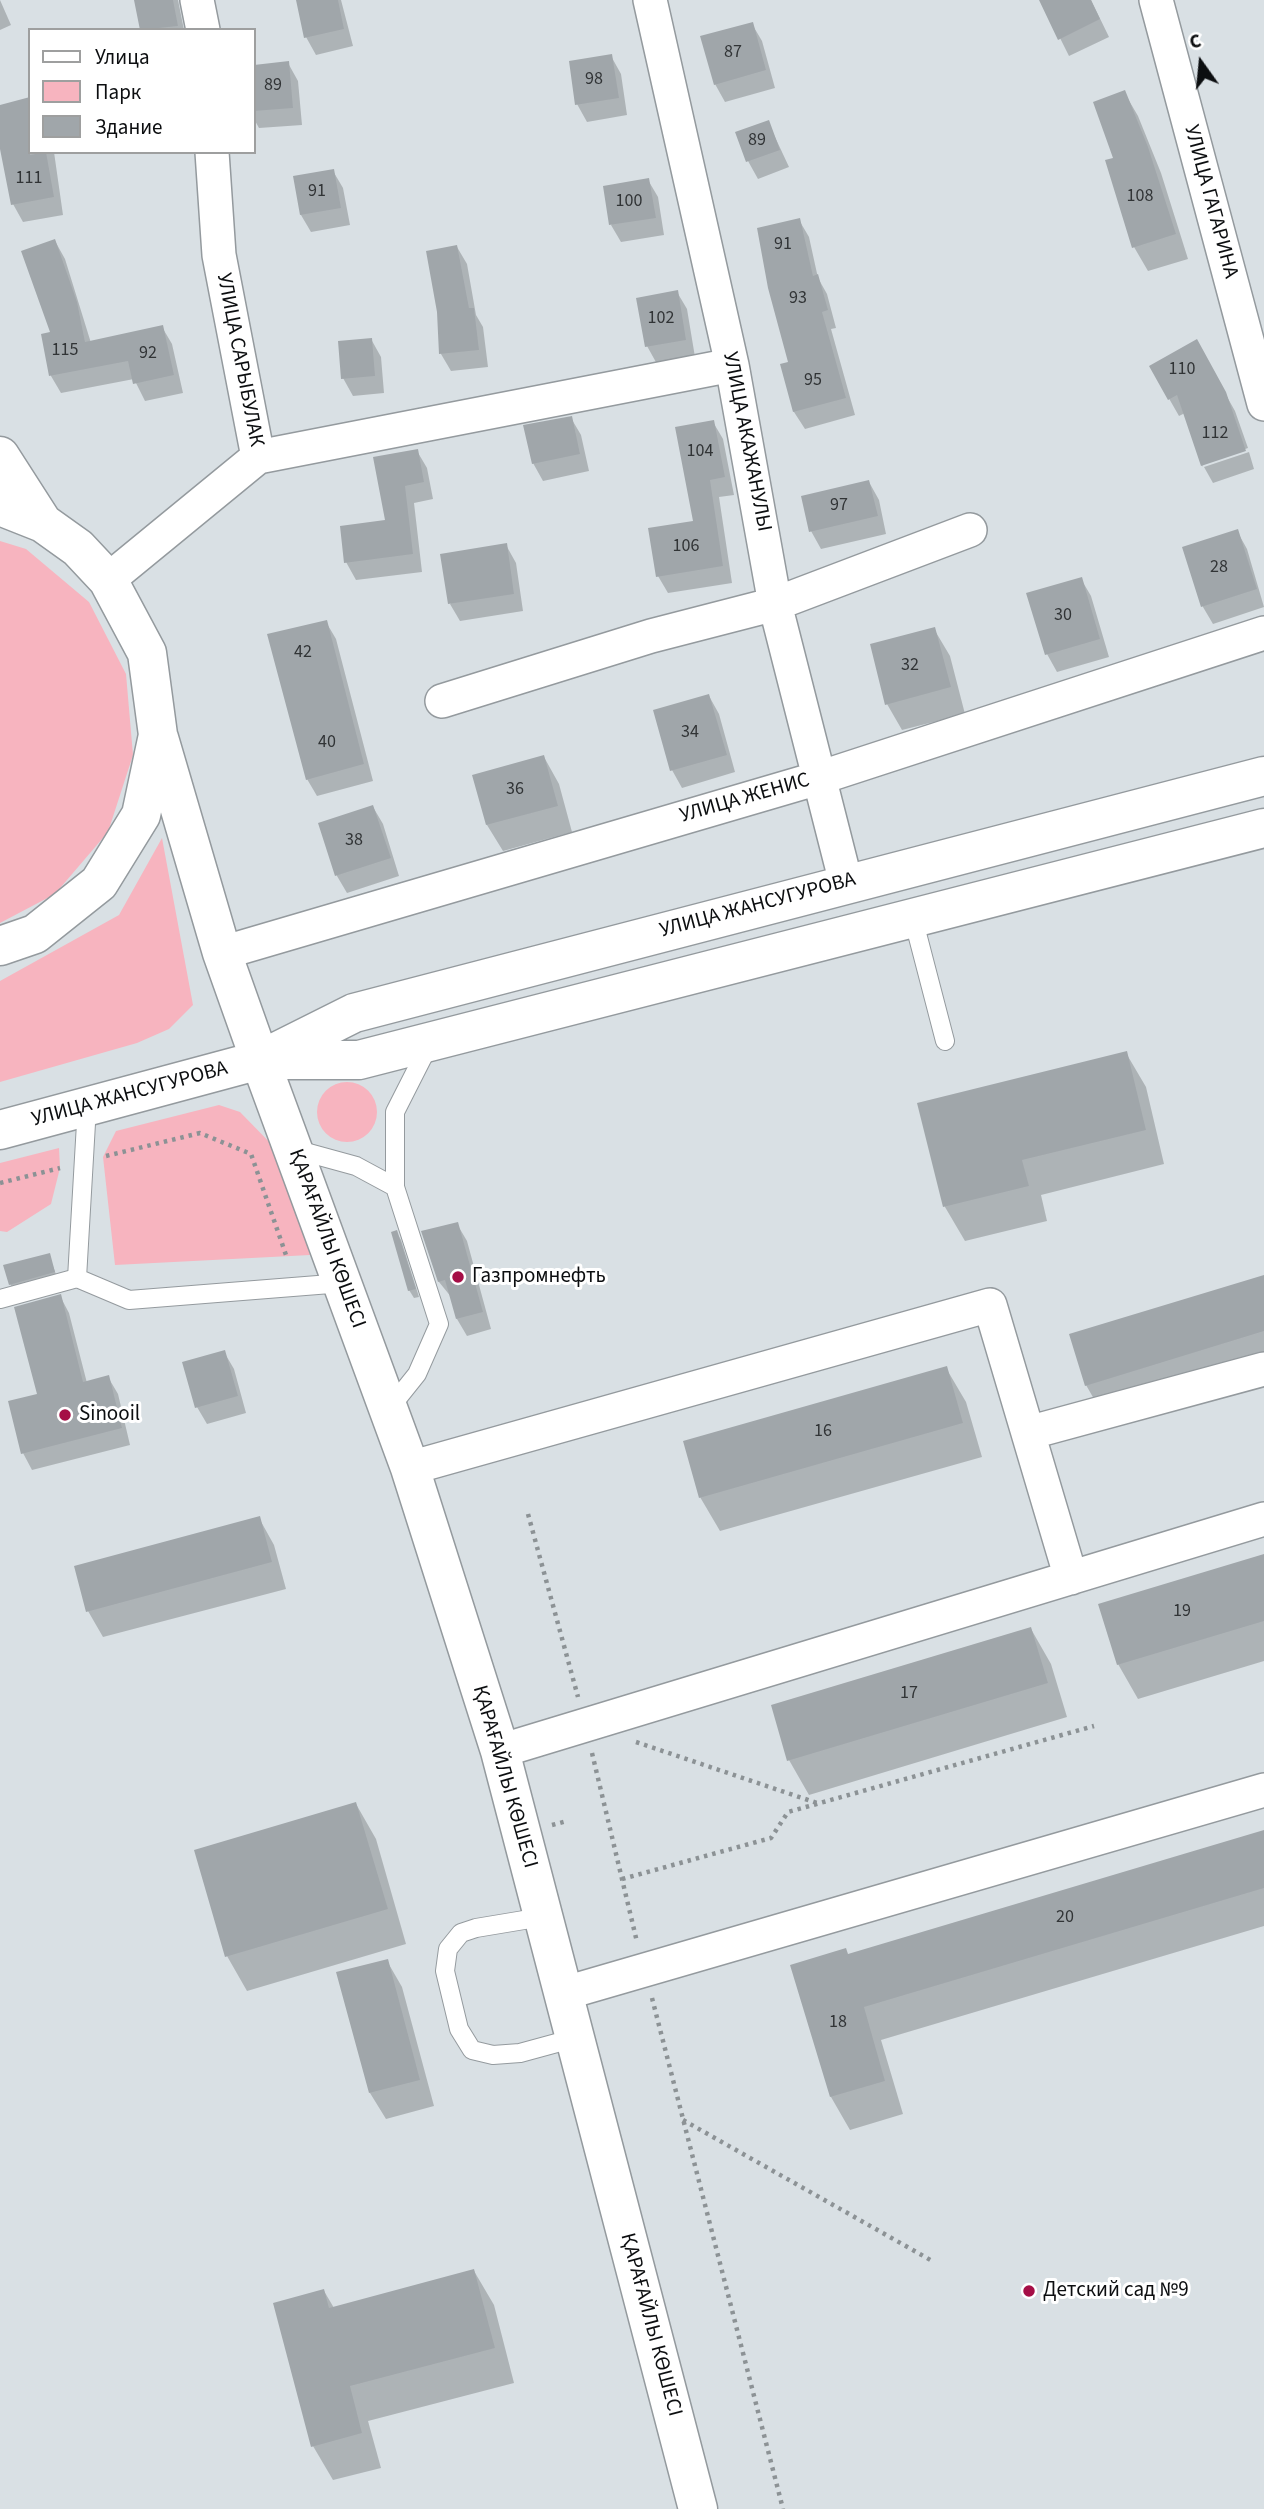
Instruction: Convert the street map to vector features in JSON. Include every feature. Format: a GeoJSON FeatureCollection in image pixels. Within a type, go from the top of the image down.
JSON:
{"type":"FeatureCollection","features":[{"type":"Feature","properties":{"kind":"main road"},"geometry":{"type":"LineString","coordinates":[[0,456],[43,523]]}},
{"type":"Feature","properties":{"kind":"main road"},"geometry":{"type":"LineString","coordinates":[[0,506],[43,523],[78,548],[108,580],[147,653],[158,735],[141,815],[99,883],[36,934],[0,946]]}},
{"type":"Feature","properties":{"kind":"main road","name":"ҚАРАҒАЙЛЫ КӨШЕСІ"},"geometry":{"type":"LineString","coordinates":[[158,735],[222,953],[410,1468],[500,1751],[698,2509]]}},
{"type":"Feature","properties":{"kind":"main road","name":"УЛИЦА ЖАНСУГУРОВА"},"geometry":{"type":"LineString","coordinates":[[0,1130],[260,1060],[354,1013],[859,879],[1264,776]]}},
{"type":"Feature","properties":{"kind":"main road","name":"УЛИЦА ЖАНСУГУРОВА"},"geometry":{"type":"LineString","coordinates":[[260,1060],[359,1060],[1264,828]]}},
{"type":"Feature","properties":{"kind":"main road"},"geometry":{"type":"LineString","coordinates":[[859,879],[898,922]]}},
{"type":"Feature","properties":{"kind":"street"},"geometry":{"type":"LineString","coordinates":[[197,0],[203,28]]}},
{"type":"Feature","properties":{"kind":"street","name":"УЛИЦА АКАЖАНУЛЫ"},"geometry":{"type":"LineString","coordinates":[[650,0],[732,365],[775,604],[822,777],[859,879]]}},
{"type":"Feature","properties":{"kind":"street","name":"УЛИЦА ГАГАРИНА"},"geometry":{"type":"LineString","coordinates":[[1156,0],[1264,404]]}},
{"type":"Feature","properties":{"kind":"street","name":"УЛИЦА САРЫБУЛАК"},"geometry":{"type":"LineString","coordinates":[[108,580],[258,457],[219,255],[212,154]]}},
{"type":"Feature","properties":{"kind":"street"},"geometry":{"type":"LineString","coordinates":[[258,457],[732,365]]}},
{"type":"Feature","properties":{"kind":"street"},"geometry":{"type":"LineString","coordinates":[[442,701],[651,636],[775,604],[970,530]]}},
{"type":"Feature","properties":{"kind":"street","name":"УЛИЦА ЖЕНИС"},"geometry":{"type":"LineString","coordinates":[[222,953],[822,777],[1264,633]]}},
{"type":"Feature","properties":{"kind":"street"},"geometry":{"type":"LineString","coordinates":[[410,1468],[990,1306],[1070,1578]]}},
{"type":"Feature","properties":{"kind":"street"},"geometry":{"type":"LineString","coordinates":[[1028,1433],[1264,1369]]}},
{"type":"Feature","properties":{"kind":"street"},"geometry":{"type":"LineString","coordinates":[[500,1751],[1264,1519]]}},
{"type":"Feature","properties":{"kind":"street"},"geometry":{"type":"LineString","coordinates":[[562,1994],[1264,1790]]}},
{"type":"Feature","properties":{"kind":"lane"},"geometry":{"type":"LineString","coordinates":[[898,922],[946,1041]]}},
{"type":"Feature","properties":{"kind":"lane"},"geometry":{"type":"LineString","coordinates":[[389,1409],[417,1374],[439,1324],[395,1187],[395,1112],[431,1042]]}},
{"type":"Feature","properties":{"kind":"lane"},"geometry":{"type":"LineString","coordinates":[[77,1279],[87,1106]]}},
{"type":"Feature","properties":{"kind":"lane"},"geometry":{"type":"LineString","coordinates":[[293,1149],[356,1166],[395,1187]]}},
{"type":"Feature","properties":{"kind":"lane"},"geometry":{"type":"LineString","coordinates":[[0,1299],[77,1279],[129,1300],[343,1283]]}},
{"type":"Feature","properties":{"kind":"lane"},"geometry":{"type":"LineString","coordinates":[[542,1917],[461,1933],[448,1949],[445,1971],[459,2029],[472,2050],[493,2055],[520,2053],[575,2038]]}},
{"type":"Feature","properties":{"kind":"path"},"geometry":{"type":"LineString","coordinates":[[0,1182],[200,1133],[251,1154],[286,1255]]}},
{"type":"Feature","properties":{"kind":"path"},"geometry":{"type":"LineString","coordinates":[[528,1514],[586,1725],[645,1970],[783,2509]]}},
{"type":"Feature","properties":{"kind":"path"},"geometry":{"type":"LineString","coordinates":[[586,1725],[818,1804]]}},
{"type":"Feature","properties":{"kind":"path"},"geometry":{"type":"LineString","coordinates":[[622,1878],[771,1838],[788,1812],[1094,1726]]}},
{"type":"Feature","properties":{"kind":"path"},"geometry":{"type":"LineString","coordinates":[[683,2120],[934,2262]]}},
{"type":"Feature","properties":{"kind":"green space"},"geometry":{"type":"Polygon","coordinates":[[[0,541],[26,549],[89,602],[126,674],[133,755],[108,832],[55,894],[0,923],[0,541]]]}},
{"type":"Feature","properties":{"kind":"green space"},"geometry":{"type":"Polygon","coordinates":[[[162,838],[193,1005],[169,1029],[137,1043],[0,1082],[0,981],[119,915],[162,838]]]}},
{"type":"Feature","properties":{"kind":"green space"},"geometry":{"type":"Polygon","coordinates":[[[341,1082],[353,1082],[372,1095],[377,1112],[375,1124],[364,1137],[353,1142],[341,1142],[322,1129],[317,1118],[317,1106],[330,1087],[341,1082]]]}},
{"type":"Feature","properties":{"kind":"green space"},"geometry":{"type":"Polygon","coordinates":[[[219,1105],[240,1112],[281,1154],[310,1255],[115,1265],[103,1157],[116,1131],[219,1105]]]}},
{"type":"Feature","properties":{"kind":"green space"},"geometry":{"type":"Polygon","coordinates":[[[59,1148],[60,1168],[51,1204],[7,1232],[0,1231],[0,1163],[59,1148]]]}},
{"type":"Feature","properties":{"kind":"building"},"geometry":{"type":"Polygon","coordinates":[[[134,0],[173,0],[178,26],[140,28],[134,0]]]}},
{"type":"Feature","properties":{"kind":"building"},"geometry":{"type":"Polygon","coordinates":[[[296,0],[338,0],[344,29],[304,38],[296,0]]]}},
{"type":"Feature","properties":{"kind":"building"},"geometry":{"type":"Polygon","coordinates":[[[1039,0],[1091,0],[1100,19],[1058,40],[1039,0]]]}},
{"type":"Feature","properties":{"kind":"building"},"geometry":{"type":"Polygon","coordinates":[[[753,22],[766,70],[714,85],[700,36],[753,22]]]}},
{"type":"Feature","properties":{"kind":"building"},"geometry":{"type":"Polygon","coordinates":[[[612,54],[619,98],[575,105],[569,61],[612,54]]]}},
{"type":"Feature","properties":{"kind":"building"},"geometry":{"type":"Polygon","coordinates":[[[289,61],[293,108],[256,111],[256,65],[289,61]]]}},
{"type":"Feature","properties":{"kind":"building"},"geometry":{"type":"Polygon","coordinates":[[[1125,90],[1148,147],[1176,234],[1132,248],[1105,160],[1113,158],[1093,102],[1125,90]]]}},
{"type":"Feature","properties":{"kind":"building"},"geometry":{"type":"Polygon","coordinates":[[[28,98],[28,154],[46,154],[54,197],[11,205],[0,149],[0,105],[28,98]]]}},
{"type":"Feature","properties":{"kind":"building"},"geometry":{"type":"Polygon","coordinates":[[[769,120],[780,150],[746,162],[735,132],[769,120]]]}},
{"type":"Feature","properties":{"kind":"building"},"geometry":{"type":"Polygon","coordinates":[[[334,169],[341,208],[300,215],[293,176],[334,169]]]}},
{"type":"Feature","properties":{"kind":"building"},"geometry":{"type":"Polygon","coordinates":[[[649,178],[656,218],[609,225],[603,186],[649,178]]]}},
{"type":"Feature","properties":{"kind":"building"},"geometry":{"type":"Polygon","coordinates":[[[800,218],[813,276],[818,274],[828,310],[822,312],[846,398],[793,412],[780,364],[788,362],[768,288],[757,228],[800,218]]]}},
{"type":"Feature","properties":{"kind":"building"},"geometry":{"type":"Polygon","coordinates":[[[55,239],[77,302],[85,342],[163,325],[174,375],[133,384],[128,361],[49,376],[41,334],[50,332],[21,251],[55,239]]]}},
{"type":"Feature","properties":{"kind":"building"},"geometry":{"type":"Polygon","coordinates":[[[457,245],[469,308],[474,308],[479,350],[439,354],[437,312],[426,251],[457,245]]]}},
{"type":"Feature","properties":{"kind":"building"},"geometry":{"type":"Polygon","coordinates":[[[678,290],[686,340],[645,347],[636,298],[678,290]]]}},
{"type":"Feature","properties":{"kind":"building"},"geometry":{"type":"Polygon","coordinates":[[[372,338],[375,376],[341,379],[338,341],[372,338]]]}},
{"type":"Feature","properties":{"kind":"building"},"geometry":{"type":"Polygon","coordinates":[[[1197,339],[1226,392],[1246,451],[1201,466],[1177,395],[1168,400],[1149,366],[1197,339]]]}},
{"type":"Feature","properties":{"kind":"building"},"geometry":{"type":"Polygon","coordinates":[[[572,416],[580,454],[532,464],[523,425],[572,416]]]}},
{"type":"Feature","properties":{"kind":"building"},"geometry":{"type":"Polygon","coordinates":[[[714,420],[725,477],[710,480],[723,566],[656,577],[648,528],[693,521],[675,427],[714,420]]]}},
{"type":"Feature","properties":{"kind":"building"},"geometry":{"type":"Polygon","coordinates":[[[418,449],[424,482],[405,486],[413,554],[344,563],[340,526],[385,520],[373,457],[418,449]]]}},
{"type":"Feature","properties":{"kind":"building"},"geometry":{"type":"Polygon","coordinates":[[[869,480],[878,516],[809,532],[801,496],[869,480]]]}},
{"type":"Feature","properties":{"kind":"building"},"geometry":{"type":"Polygon","coordinates":[[[1238,529],[1257,589],[1201,607],[1182,547],[1238,529]]]}},
{"type":"Feature","properties":{"kind":"building"},"geometry":{"type":"Polygon","coordinates":[[[507,543],[514,594],[448,604],[440,554],[507,543]]]}},
{"type":"Feature","properties":{"kind":"building"},"geometry":{"type":"Polygon","coordinates":[[[1082,577],[1100,639],[1045,655],[1026,593],[1082,577]]]}},
{"type":"Feature","properties":{"kind":"building"},"geometry":{"type":"Polygon","coordinates":[[[327,620],[364,764],[306,780],[267,634],[327,620]]]}},
{"type":"Feature","properties":{"kind":"building"},"geometry":{"type":"Polygon","coordinates":[[[935,627],[951,687],[885,705],[870,644],[935,627]]]}},
{"type":"Feature","properties":{"kind":"building"},"geometry":{"type":"Polygon","coordinates":[[[709,694],[727,755],[670,771],[653,710],[709,694]]]}},
{"type":"Feature","properties":{"kind":"building"},"geometry":{"type":"Polygon","coordinates":[[[544,755],[558,806],[486,825],[472,775],[544,755]]]}},
{"type":"Feature","properties":{"kind":"building"},"geometry":{"type":"Polygon","coordinates":[[[373,805],[391,858],[335,876],[318,823],[373,805]]]}},
{"type":"Feature","properties":{"kind":"building"},"geometry":{"type":"Polygon","coordinates":[[[1127,1051],[1146,1130],[1022,1160],[1029,1186],[943,1207],[917,1103],[1127,1051]]]}},
{"type":"Feature","properties":{"kind":"building","name":"Газпромнефть"},"geometry":{"type":"Polygon","coordinates":[[[458,1222],[483,1312],[456,1319],[445,1280],[438,1282],[421,1231],[458,1222]]]}},
{"type":"Feature","properties":{"kind":"building"},"geometry":{"type":"Polygon","coordinates":[[[397,1230],[416,1289],[408,1291],[391,1232],[397,1230]]]}},
{"type":"Feature","properties":{"kind":"building"},"geometry":{"type":"Polygon","coordinates":[[[50,1253],[55,1272],[9,1285],[3,1265],[50,1253]]]}},
{"type":"Feature","properties":{"kind":"building"},"geometry":{"type":"Polygon","coordinates":[[[1264,1275],[1264,1331],[1085,1386],[1069,1334],[1264,1275]]]}},
{"type":"Feature","properties":{"kind":"building"},"geometry":{"type":"Polygon","coordinates":[[[61,1294],[83,1382],[109,1375],[122,1428],[21,1454],[8,1401],[37,1394],[14,1307],[61,1294]]]}},
{"type":"Feature","properties":{"kind":"building","name":"Sinooil"},"geometry":{"type":"Polygon","coordinates":[[[225,1350],[238,1396],[195,1408],[182,1362],[225,1350]]]}},
{"type":"Feature","properties":{"kind":"building"},"geometry":{"type":"Polygon","coordinates":[[[947,1366],[963,1423],[699,1498],[683,1441],[947,1366]]]}},
{"type":"Feature","properties":{"kind":"building"},"geometry":{"type":"Polygon","coordinates":[[[260,1516],[272,1562],[86,1612],[74,1566],[260,1516]]]}},
{"type":"Feature","properties":{"kind":"building"},"geometry":{"type":"Polygon","coordinates":[[[1264,1554],[1264,1621],[1117,1665],[1098,1604],[1264,1554]]]}},
{"type":"Feature","properties":{"kind":"building"},"geometry":{"type":"Polygon","coordinates":[[[1031,1627],[1048,1683],[787,1761],[771,1705],[1031,1627]]]}},
{"type":"Feature","properties":{"kind":"building"},"geometry":{"type":"Polygon","coordinates":[[[356,1802],[388,1909],[225,1957],[194,1850],[356,1802]]]}},
{"type":"Feature","properties":{"kind":"building"},"geometry":{"type":"Polygon","coordinates":[[[1264,1830],[1264,1888],[864,2007],[885,2081],[830,2097],[790,1965],[846,1948],[848,1954],[1264,1830]]]}},
{"type":"Feature","properties":{"kind":"building"},"geometry":{"type":"Polygon","coordinates":[[[388,1959],[420,2080],[369,2093],[336,1972],[388,1959]]]}},
{"type":"Feature","properties":{"kind":"building"},"geometry":{"type":"Polygon","coordinates":[[[474,2269],[495,2348],[350,2386],[362,2433],[311,2447],[273,2303],[324,2289],[329,2308],[474,2269]]]}},
{"type":"Feature","properties":{"kind":"place","name":"Газпромнефть"},"geometry":{"type":"Point","coordinates":[458,1277]}},
{"type":"Feature","properties":{"kind":"place","name":"Sinooil"},"geometry":{"type":"Point","coordinates":[65,1415]}},
{"type":"Feature","properties":{"kind":"place","name":"Детский сад №9"},"geometry":{"type":"Point","coordinates":[1029,2291]}}]}
